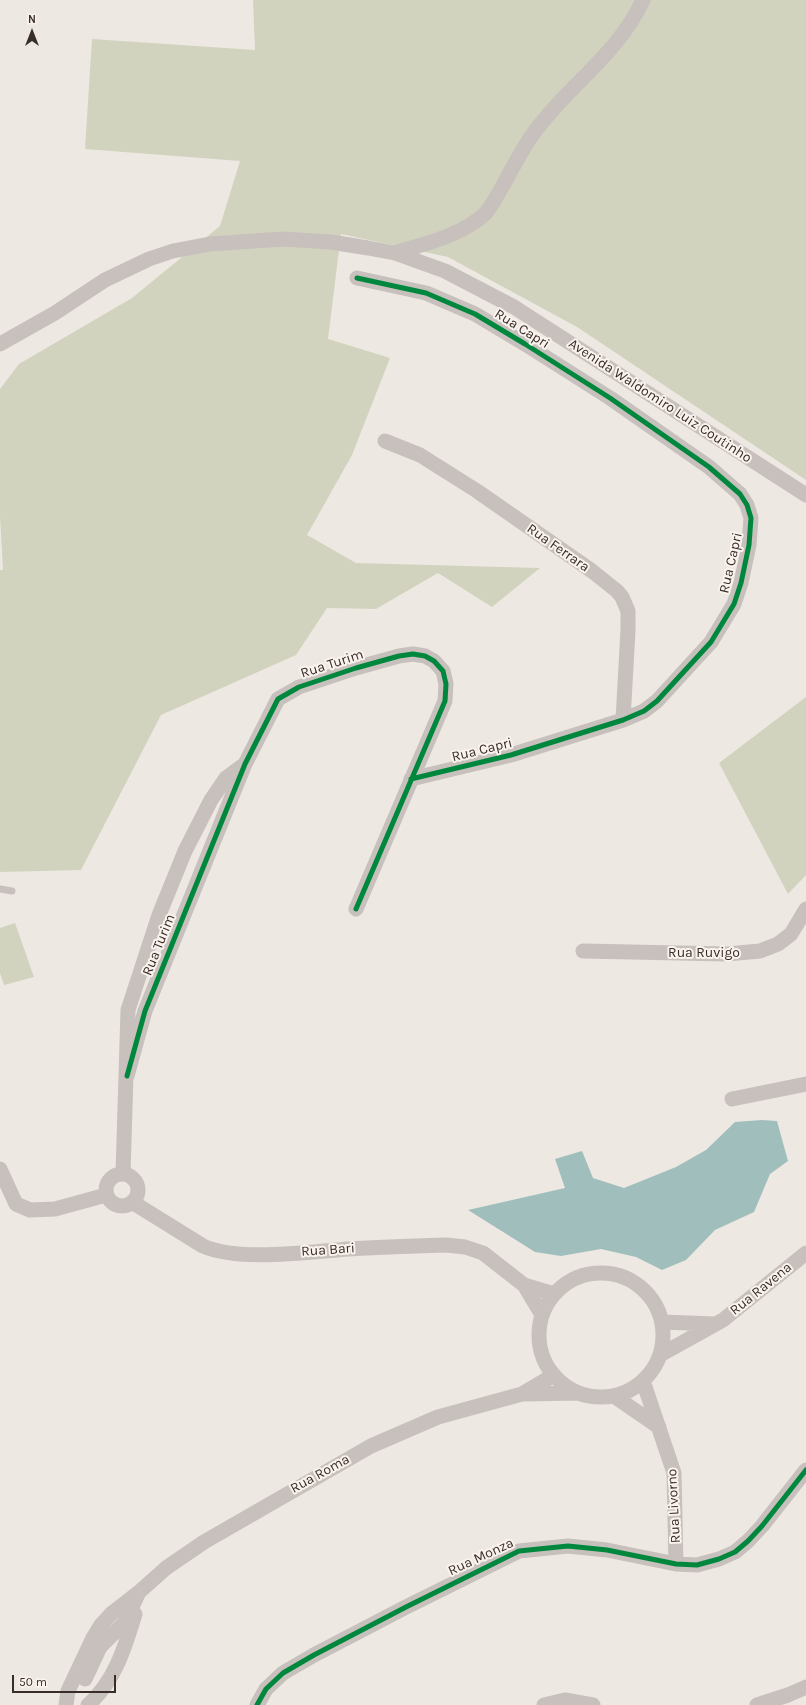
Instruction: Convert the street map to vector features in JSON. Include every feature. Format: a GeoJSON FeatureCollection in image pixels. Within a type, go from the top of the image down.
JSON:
{"type":"FeatureCollection","features":[{"type":"Feature","properties":{"kind":"street"},"geometry":{"type":"LineString","coordinates":[[395,253],[460,231],[477,221],[486,213],[532,134],[619,41],[636,15],[643,0]]}},
{"type":"Feature","properties":{"kind":"street","name":"Avenida Waldomiro Luiz Coutinho"},"geometry":{"type":"LineString","coordinates":[[0,344],[55,313],[105,280],[149,259],[173,251],[210,244],[283,239],[331,242],[395,253],[445,271],[514,307],[806,495]]}},
{"type":"Feature","properties":{"kind":"street","name":"Rua Capri"},"geometry":{"type":"LineString","coordinates":[[357,278],[426,293],[475,314],[610,398],[709,467],[740,494],[747,505],[751,518],[749,546],[741,583],[734,604],[702,652],[657,701],[644,711],[623,720],[511,756],[411,779]]}},
{"type":"Feature","properties":{"kind":"street","name":"Rua Ferrara"},"geometry":{"type":"LineString","coordinates":[[385,441],[420,455],[478,491],[592,571],[617,591],[622,597],[628,611],[623,720]]}},
{"type":"Feature","properties":{"kind":"street","name":"Rua Turim"},"geometry":{"type":"LineString","coordinates":[[127,1076],[144,1011],[245,764],[278,699],[299,688],[356,668],[399,656],[413,654],[425,656],[434,661],[443,671],[446,684],[445,701],[356,909]]}},
{"type":"Feature","properties":{"kind":"street","name":"Rua Turim"},"geometry":{"type":"LineString","coordinates":[[123,1174],[128,1010],[158,915],[185,851],[211,800],[226,778],[245,764]]}},
{"type":"Feature","properties":{"kind":"street","name":"Rua Ruvigo"},"geometry":{"type":"LineString","coordinates":[[583,952],[727,954],[760,951],[778,944],[791,934],[806,909]]}},
{"type":"Feature","properties":{"kind":"street"},"geometry":{"type":"LineString","coordinates":[[732,1099],[806,1084]]}},
{"type":"Feature","properties":{"kind":"street"},"geometry":{"type":"LineString","coordinates":[[0,1169],[16,1204],[30,1210],[56,1209],[106,1195]]}},
{"type":"Feature","properties":{"kind":"street"},"geometry":{"type":"LineString","coordinates":[[123,1174],[133,1178],[138,1188],[136,1198],[132,1202],[122,1206],[117,1206],[112,1203],[106,1195],[106,1184],[113,1176],[123,1174]]}},
{"type":"Feature","properties":{"kind":"street","name":"Rua Bari"},"geometry":{"type":"LineString","coordinates":[[132,1202],[212,1250],[247,1254],[446,1245],[465,1247],[483,1253],[524,1285],[542,1315]]}},
{"type":"Feature","properties":{"kind":"street","name":"Rua Ravena"},"geometry":{"type":"LineString","coordinates":[[660,1355],[715,1324],[806,1253]]}},
{"type":"Feature","properties":{"kind":"street"},"geometry":{"type":"LineString","coordinates":[[594,1273],[613,1274],[630,1280],[645,1290],[656,1305],[663,1322],[664,1340],[660,1355],[653,1369],[643,1381],[630,1390],[614,1396],[597,1397],[580,1393],[565,1385],[554,1375],[545,1361],[540,1346],[539,1331],[542,1315],[554,1294],[577,1278],[594,1273]]}},
{"type":"Feature","properties":{"kind":"street","name":"Rua Bari"},"geometry":{"type":"LineString","coordinates":[[524,1285],[554,1294]]}},
{"type":"Feature","properties":{"kind":"street","name":"Rua Ravena"},"geometry":{"type":"LineString","coordinates":[[663,1322],[715,1324]]}},
{"type":"Feature","properties":{"kind":"street","name":"Rua Roma"},"geometry":{"type":"LineString","coordinates":[[522,1394],[554,1375]]}},
{"type":"Feature","properties":{"kind":"street","name":"Rua Livorno"},"geometry":{"type":"LineString","coordinates":[[643,1381],[674,1473],[676,1507],[676,1564]]}},
{"type":"Feature","properties":{"kind":"street","name":"Rua Roma"},"geometry":{"type":"LineString","coordinates":[[66,1705],[68,1691],[94,1635],[111,1614],[138,1593],[166,1568],[204,1542],[371,1446],[438,1417],[522,1394],[580,1393]]}},
{"type":"Feature","properties":{"kind":"street"},"geometry":{"type":"LineString","coordinates":[[614,1396],[659,1427]]}},
{"type":"Feature","properties":{"kind":"street","name":"Rua Monza"},"geometry":{"type":"LineString","coordinates":[[256,1705],[266,1689],[283,1673],[314,1654],[406,1606],[519,1551],[568,1546],[607,1550],[676,1564],[697,1565],[719,1559],[735,1552],[762,1526],[806,1470]]}},
{"type":"Feature","properties":{"kind":"street"},"geometry":{"type":"LineString","coordinates":[[88,1705],[101,1694],[119,1663],[135,1614],[138,1593]]}},
{"type":"Feature","properties":{"kind":"street","name":"Rua Roma"},"geometry":{"type":"LineString","coordinates":[[73,1705],[100,1647],[126,1622],[138,1593]]}},
{"type":"Feature","properties":{"kind":"street"},"geometry":{"type":"LineString","coordinates":[[78,1705],[98,1684],[114,1653],[126,1622]]}},
{"type":"Feature","properties":{"kind":"street"},"geometry":{"type":"LineString","coordinates":[[757,1705],[788,1695],[806,1686]]}},
{"type":"Feature","properties":{"kind":"street"},"geometry":{"type":"LineString","coordinates":[[544,1705],[565,1700],[593,1705]]}},
{"type":"Feature","properties":{"kind":"lane"},"geometry":{"type":"LineString","coordinates":[[0,889],[12,891]]}},
{"type":"Feature","properties":{"kind":"green space"},"geometry":{"type":"Polygon","coordinates":[[[253,0],[806,0],[806,480],[577,327],[448,257],[341,234],[328,339],[390,358],[352,455],[307,535],[356,563],[540,568],[492,607],[438,573],[376,609],[327,608],[296,655],[161,715],[81,870],[0,872],[0,570],[3,570],[0,516],[0,389],[19,364],[132,298],[220,226],[240,161],[85,149],[92,39],[255,50],[253,0]]]}},
{"type":"Feature","properties":{"kind":"green space"},"geometry":{"type":"Polygon","coordinates":[[[806,697],[806,875],[788,894],[719,763],[806,697]]]}},
{"type":"Feature","properties":{"kind":"green space"},"geometry":{"type":"Polygon","coordinates":[[[15,923],[34,977],[4,985],[0,973],[0,928],[15,923]]]}},
{"type":"Feature","properties":{"kind":"water"},"geometry":{"type":"Polygon","coordinates":[[[762,1120],[777,1121],[788,1161],[770,1174],[754,1212],[715,1230],[686,1260],[662,1270],[636,1257],[601,1249],[561,1256],[535,1252],[468,1210],[565,1188],[555,1159],[582,1151],[593,1178],[624,1188],[676,1167],[706,1150],[735,1122],[762,1120]]]}},
{"type":"Feature","properties":{"kind":"cycle path"},"geometry":{"type":"LineString","coordinates":[[357,278],[426,293],[475,314],[525,344],[610,398],[709,467],[740,494],[747,505],[751,518],[749,545],[741,583],[734,604],[711,642],[657,701],[644,711],[623,720],[511,755],[411,779]]}},
{"type":"Feature","properties":{"kind":"cycle path"},"geometry":{"type":"LineString","coordinates":[[127,1076],[145,1011],[245,764],[278,699],[299,687],[356,668],[399,656],[413,654],[425,656],[434,661],[443,671],[446,684],[445,701],[356,909]]}},
{"type":"Feature","properties":{"kind":"cycle path"},"geometry":{"type":"LineString","coordinates":[[257,1705],[266,1689],[283,1673],[314,1655],[406,1607],[519,1551],[568,1546],[607,1550],[676,1564],[697,1565],[719,1559],[735,1552],[748,1541],[762,1526],[806,1470]]}}]}
